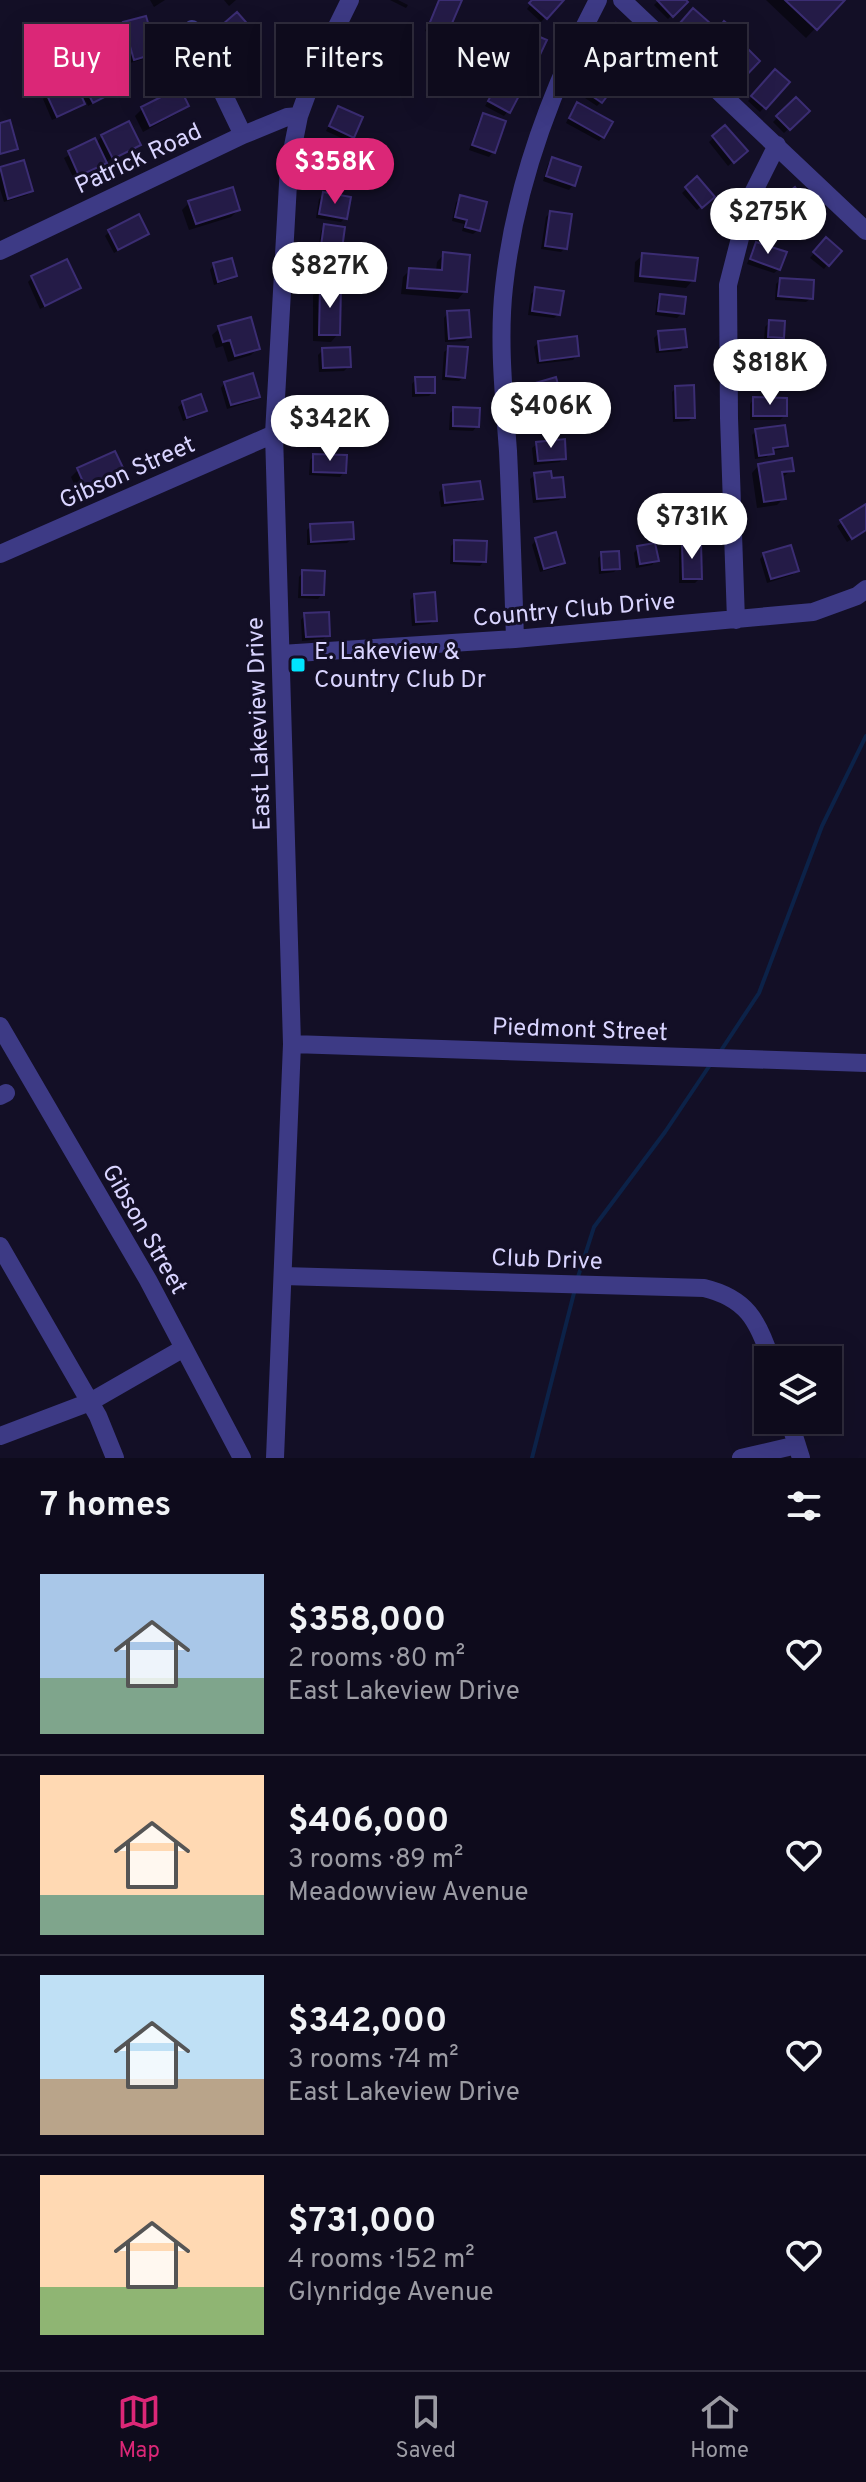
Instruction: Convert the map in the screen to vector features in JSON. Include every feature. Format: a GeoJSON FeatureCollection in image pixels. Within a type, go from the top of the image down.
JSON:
{"type":"FeatureCollection","features":[{"type":"Feature","properties":{"kind":"street","name":"East Lakeview Drive"},"geometry":{"type":"LineString","coordinates":[[275,1458],[275,1396],[292,1044],[274,434],[289,166],[299,116],[317,67],[350,0]]}},
{"type":"Feature","properties":{"kind":"street"},"geometry":{"type":"LineString","coordinates":[[515,639],[503,368],[503,288],[516,211],[536,140],[580,34],[598,0]]}},
{"type":"Feature","properties":{"kind":"street"},"geometry":{"type":"LineString","coordinates":[[622,0],[866,231]]}},
{"type":"Feature","properties":{"kind":"street"},"geometry":{"type":"LineString","coordinates":[[224,96],[243,135]]}},
{"type":"Feature","properties":{"kind":"street","name":"Patrick Road"},"geometry":{"type":"LineString","coordinates":[[0,251],[243,135],[287,117],[299,116]]}},
{"type":"Feature","properties":{"kind":"street"},"geometry":{"type":"LineString","coordinates":[[736,620],[728,285],[750,199],[777,145]]}},
{"type":"Feature","properties":{"kind":"street","name":"Gibson Street"},"geometry":{"type":"LineString","coordinates":[[0,554],[274,434]]}},
{"type":"Feature","properties":{"kind":"street","name":"Country Club Drive"},"geometry":{"type":"LineString","coordinates":[[281,654],[515,639],[813,612],[857,596],[866,589]]}},
{"type":"Feature","properties":{"kind":"street","name":"Gibson Street"},"geometry":{"type":"LineString","coordinates":[[0,1026],[148,1280],[242,1458]]}},
{"type":"Feature","properties":{"kind":"street","name":"Piedmont Street"},"geometry":{"type":"LineString","coordinates":[[292,1044],[866,1063]]}},
{"type":"Feature","properties":{"kind":"street"},"geometry":{"type":"LineString","coordinates":[[0,1246],[90,1402],[115,1458]]}},
{"type":"Feature","properties":{"kind":"street","name":"Club Drive"},"geometry":{"type":"LineString","coordinates":[[283,1276],[704,1288],[723,1293],[752,1316],[767,1346]]}},
{"type":"Feature","properties":{"kind":"street"},"geometry":{"type":"LineString","coordinates":[[0,1436],[90,1402],[184,1348]]}},
{"type":"Feature","properties":{"kind":"street"},"geometry":{"type":"LineString","coordinates":[[741,1458],[799,1452]]}},
{"type":"Feature","properties":{"kind":"building"},"geometry":{"type":"Polygon","coordinates":[[[439,0],[462,0],[452,24],[429,24],[439,0]]]}},
{"type":"Feature","properties":{"kind":"building"},"geometry":{"type":"Polygon","coordinates":[[[532,0],[564,0],[547,19],[529,3],[532,0]]]}},
{"type":"Feature","properties":{"kind":"building"},"geometry":{"type":"Polygon","coordinates":[[[657,0],[686,0],[688,2],[673,17],[657,0]]]}},
{"type":"Feature","properties":{"kind":"building"},"geometry":{"type":"Polygon","coordinates":[[[785,0],[845,0],[817,30],[785,0]]]}},
{"type":"Feature","properties":{"kind":"building"},"geometry":{"type":"Polygon","coordinates":[[[693,8],[710,23],[681,24],[693,8]]]}},
{"type":"Feature","properties":{"kind":"building"},"geometry":{"type":"Polygon","coordinates":[[[237,12],[248,24],[223,24],[237,12]]]}},
{"type":"Feature","properties":{"kind":"building"},"geometry":{"type":"Polygon","coordinates":[[[146,16],[148,24],[145,24],[145,57],[134,60],[129,43],[129,24],[123,22],[146,16]]]}},
{"type":"Feature","properties":{"kind":"building"},"geometry":{"type":"Polygon","coordinates":[[[539,37],[547,40],[539,57],[539,37]]]}},
{"type":"Feature","properties":{"kind":"building"},"geometry":{"type":"Polygon","coordinates":[[[747,48],[760,61],[747,75],[747,48]]]}},
{"type":"Feature","properties":{"kind":"building"},"geometry":{"type":"Polygon","coordinates":[[[775,69],[790,82],[766,109],[751,96],[775,69]]]}},
{"type":"Feature","properties":{"kind":"building"},"geometry":{"type":"Polygon","coordinates":[[[47,96],[82,96],[85,104],[57,117],[47,96]]]}},
{"type":"Feature","properties":{"kind":"building"},"geometry":{"type":"Polygon","coordinates":[[[89,96],[106,96],[93,103],[89,96]]]}},
{"type":"Feature","properties":{"kind":"building"},"geometry":{"type":"Polygon","coordinates":[[[163,96],[184,96],[189,106],[150,126],[141,107],[163,96]]]}},
{"type":"Feature","properties":{"kind":"building"},"geometry":{"type":"Polygon","coordinates":[[[491,96],[519,96],[510,113],[488,101],[491,96]]]}},
{"type":"Feature","properties":{"kind":"building"},"geometry":{"type":"Polygon","coordinates":[[[592,96],[607,96],[602,103],[592,96]]]}},
{"type":"Feature","properties":{"kind":"building"},"geometry":{"type":"Polygon","coordinates":[[[796,97],[810,111],[790,130],[776,116],[796,97]]]}},
{"type":"Feature","properties":{"kind":"building"},"geometry":{"type":"Polygon","coordinates":[[[577,102],[613,122],[604,138],[569,118],[577,102]]]}},
{"type":"Feature","properties":{"kind":"building"},"geometry":{"type":"Polygon","coordinates":[[[338,106],[363,117],[354,138],[329,126],[338,106]]]}},
{"type":"Feature","properties":{"kind":"building"},"geometry":{"type":"Polygon","coordinates":[[[483,113],[506,121],[495,153],[472,145],[483,113]]]}},
{"type":"Feature","properties":{"kind":"building"},"geometry":{"type":"Polygon","coordinates":[[[10,120],[18,149],[0,154],[0,123],[10,120]]]}},
{"type":"Feature","properties":{"kind":"building"},"geometry":{"type":"Polygon","coordinates":[[[129,121],[141,145],[113,159],[101,135],[129,121]]]}},
{"type":"Feature","properties":{"kind":"building"},"geometry":{"type":"Polygon","coordinates":[[[725,125],[748,151],[734,163],[712,136],[725,125]]]}},
{"type":"Feature","properties":{"kind":"building"},"geometry":{"type":"Polygon","coordinates":[[[95,138],[107,163],[79,176],[68,151],[95,138]]]}},
{"type":"Feature","properties":{"kind":"building"},"geometry":{"type":"Polygon","coordinates":[[[327,152],[363,162],[358,181],[322,171],[327,152]]]}},
{"type":"Feature","properties":{"kind":"building"},"geometry":{"type":"Polygon","coordinates":[[[552,157],[581,167],[575,186],[546,176],[552,157]]]}},
{"type":"Feature","properties":{"kind":"building"},"geometry":{"type":"Polygon","coordinates":[[[24,160],[33,191],[8,199],[0,167],[24,160]]]}},
{"type":"Feature","properties":{"kind":"building"},"geometry":{"type":"Polygon","coordinates":[[[697,176],[715,197],[702,208],[685,187],[697,176]]]}},
{"type":"Feature","properties":{"kind":"building"},"geometry":{"type":"Polygon","coordinates":[[[233,187],[240,210],[196,224],[188,201],[233,187]]]}},
{"type":"Feature","properties":{"kind":"building"},"geometry":{"type":"Polygon","coordinates":[[[795,187],[807,203],[788,219],[775,203],[795,187]]]}},
{"type":"Feature","properties":{"kind":"building"},"geometry":{"type":"Polygon","coordinates":[[[323,192],[351,197],[347,219],[319,214],[323,192]]]}},
{"type":"Feature","properties":{"kind":"building"},"geometry":{"type":"Polygon","coordinates":[[[460,195],[487,202],[480,231],[465,227],[467,220],[455,217],[460,195]]]}},
{"type":"Feature","properties":{"kind":"building"},"geometry":{"type":"Polygon","coordinates":[[[550,211],[572,214],[567,249],[545,246],[550,211]]]}},
{"type":"Feature","properties":{"kind":"building"},"geometry":{"type":"Polygon","coordinates":[[[139,214],[149,234],[118,250],[108,230],[139,214]]]}},
{"type":"Feature","properties":{"kind":"building"},"geometry":{"type":"Polygon","coordinates":[[[324,224],[345,227],[342,249],[321,246],[324,224]]]}},
{"type":"Feature","properties":{"kind":"building"},"geometry":{"type":"Polygon","coordinates":[[[826,237],[842,251],[829,266],[813,252],[826,237]]]}},
{"type":"Feature","properties":{"kind":"building"},"geometry":{"type":"Polygon","coordinates":[[[756,242],[787,252],[780,270],[750,259],[756,242]]]}},
{"type":"Feature","properties":{"kind":"building"},"geometry":{"type":"Polygon","coordinates":[[[443,252],[470,255],[467,292],[407,288],[409,268],[442,270],[443,252]]]}},
{"type":"Feature","properties":{"kind":"building"},"geometry":{"type":"Polygon","coordinates":[[[642,253],[698,258],[695,281],[640,276],[642,253]]]}},
{"type":"Feature","properties":{"kind":"building"},"geometry":{"type":"Polygon","coordinates":[[[232,258],[237,276],[218,282],[213,263],[232,258]]]}},
{"type":"Feature","properties":{"kind":"building"},"geometry":{"type":"Polygon","coordinates":[[[67,259],[81,288],[45,306],[31,276],[67,259]]]}},
{"type":"Feature","properties":{"kind":"building"},"geometry":{"type":"Polygon","coordinates":[[[780,278],[814,280],[813,299],[778,296],[780,278]]]}},
{"type":"Feature","properties":{"kind":"building"},"geometry":{"type":"Polygon","coordinates":[[[320,286],[341,286],[340,335],[319,335],[320,286]]]}},
{"type":"Feature","properties":{"kind":"building"},"geometry":{"type":"Polygon","coordinates":[[[535,287],[564,291],[560,315],[532,311],[535,287]]]}},
{"type":"Feature","properties":{"kind":"building"},"geometry":{"type":"Polygon","coordinates":[[[660,294],[686,297],[684,314],[658,311],[660,294]]]}},
{"type":"Feature","properties":{"kind":"building"},"geometry":{"type":"Polygon","coordinates":[[[469,310],[471,337],[449,339],[447,311],[469,310]]]}},
{"type":"Feature","properties":{"kind":"building"},"geometry":{"type":"Polygon","coordinates":[[[251,317],[260,349],[235,356],[230,340],[223,342],[218,326],[251,317]]]}},
{"type":"Feature","properties":{"kind":"building"},"geometry":{"type":"Polygon","coordinates":[[[769,320],[785,321],[784,338],[768,337],[769,320]]]}},
{"type":"Feature","properties":{"kind":"building"},"geometry":{"type":"Polygon","coordinates":[[[685,329],[687,347],[660,350],[658,331],[685,329]]]}},
{"type":"Feature","properties":{"kind":"building"},"geometry":{"type":"Polygon","coordinates":[[[577,336],[579,356],[540,361],[538,341],[577,336]]]}},
{"type":"Feature","properties":{"kind":"building"},"geometry":{"type":"Polygon","coordinates":[[[448,346],[468,347],[465,378],[446,376],[448,346]]]}},
{"type":"Feature","properties":{"kind":"building"},"geometry":{"type":"Polygon","coordinates":[[[350,347],[351,367],[323,368],[322,348],[350,347]]]}},
{"type":"Feature","properties":{"kind":"building"},"geometry":{"type":"Polygon","coordinates":[[[789,357],[792,384],[760,388],[757,361],[789,357]]]}},
{"type":"Feature","properties":{"kind":"building"},"geometry":{"type":"Polygon","coordinates":[[[253,373],[260,397],[231,405],[224,382],[253,373]]]}},
{"type":"Feature","properties":{"kind":"building"},"geometry":{"type":"Polygon","coordinates":[[[415,377],[435,377],[435,393],[416,393],[415,377]]]}},
{"type":"Feature","properties":{"kind":"building"},"geometry":{"type":"Polygon","coordinates":[[[556,377],[565,410],[541,417],[532,384],[556,377]]]}},
{"type":"Feature","properties":{"kind":"building"},"geometry":{"type":"Polygon","coordinates":[[[694,385],[695,418],[676,418],[675,386],[694,385]]]}},
{"type":"Feature","properties":{"kind":"building"},"geometry":{"type":"Polygon","coordinates":[[[201,394],[207,411],[187,418],[182,401],[201,394]]]}},
{"type":"Feature","properties":{"kind":"building"},"geometry":{"type":"Polygon","coordinates":[[[753,397],[787,398],[787,416],[753,416],[753,397]]]}},
{"type":"Feature","properties":{"kind":"building"},"geometry":{"type":"Polygon","coordinates":[[[342,403],[343,417],[349,417],[351,439],[313,442],[310,406],[342,403]]]}},
{"type":"Feature","properties":{"kind":"building"},"geometry":{"type":"Polygon","coordinates":[[[453,407],[480,408],[479,427],[453,426],[453,407]]]}},
{"type":"Feature","properties":{"kind":"building"},"geometry":{"type":"Polygon","coordinates":[[[785,425],[788,446],[773,448],[774,454],[759,456],[755,429],[785,425]]]}},
{"type":"Feature","properties":{"kind":"building"},"geometry":{"type":"Polygon","coordinates":[[[565,439],[566,459],[538,461],[536,442],[565,439]]]}},
{"type":"Feature","properties":{"kind":"building"},"geometry":{"type":"Polygon","coordinates":[[[115,451],[126,474],[87,491],[77,468],[115,451]]]}},
{"type":"Feature","properties":{"kind":"building"},"geometry":{"type":"Polygon","coordinates":[[[313,454],[347,455],[346,473],[313,472],[313,454]]]}},
{"type":"Feature","properties":{"kind":"building"},"geometry":{"type":"Polygon","coordinates":[[[792,458],[794,471],[782,472],[786,499],[764,502],[758,464],[792,458]]]}},
{"type":"Feature","properties":{"kind":"building"},"geometry":{"type":"Polygon","coordinates":[[[551,471],[552,478],[563,477],[565,497],[537,499],[534,473],[551,471]]]}},
{"type":"Feature","properties":{"kind":"building"},"geometry":{"type":"Polygon","coordinates":[[[480,481],[483,499],[445,503],[443,485],[480,481]]]}},
{"type":"Feature","properties":{"kind":"building"},"geometry":{"type":"Polygon","coordinates":[[[698,496],[699,519],[679,519],[679,497],[698,496]]]}},
{"type":"Feature","properties":{"kind":"building"},"geometry":{"type":"Polygon","coordinates":[[[866,504],[866,530],[852,539],[840,520],[866,504]]]}},
{"type":"Feature","properties":{"kind":"building"},"geometry":{"type":"Polygon","coordinates":[[[353,522],[354,539],[311,542],[310,524],[353,522]]]}},
{"type":"Feature","properties":{"kind":"building"},"geometry":{"type":"Polygon","coordinates":[[[556,532],[565,563],[544,569],[535,538],[556,532]]]}},
{"type":"Feature","properties":{"kind":"building"},"geometry":{"type":"Polygon","coordinates":[[[454,540],[487,541],[486,562],[454,561],[454,540]]]}},
{"type":"Feature","properties":{"kind":"building"},"geometry":{"type":"Polygon","coordinates":[[[655,543],[659,561],[640,564],[637,546],[655,543]]]}},
{"type":"Feature","properties":{"kind":"building"},"geometry":{"type":"Polygon","coordinates":[[[682,543],[701,543],[702,579],[683,579],[682,543]]]}},
{"type":"Feature","properties":{"kind":"building"},"geometry":{"type":"Polygon","coordinates":[[[791,545],[799,571],[771,579],[763,553],[791,545]]]}},
{"type":"Feature","properties":{"kind":"building"},"geometry":{"type":"Polygon","coordinates":[[[619,551],[620,569],[602,570],[601,552],[619,551]]]}},
{"type":"Feature","properties":{"kind":"building"},"geometry":{"type":"Polygon","coordinates":[[[302,570],[325,571],[324,595],[302,595],[302,570]]]}},
{"type":"Feature","properties":{"kind":"building"},"geometry":{"type":"Polygon","coordinates":[[[435,592],[437,621],[416,622],[414,594],[435,592]]]}},
{"type":"Feature","properties":{"kind":"building"},"geometry":{"type":"Polygon","coordinates":[[[329,612],[330,636],[306,637],[304,613],[329,612]]]}},
{"type":"Feature","properties":{"kind":"waterway"},"geometry":{"type":"LineString","coordinates":[[720,1052],[759,993],[822,826],[866,736]]}},
{"type":"Feature","properties":{"kind":"waterway"},"geometry":{"type":"LineString","coordinates":[[577,1280],[594,1227],[665,1132],[710,1065]]}},
{"type":"Feature","properties":{"kind":"waterway"},"geometry":{"type":"LineString","coordinates":[[532,1458],[575,1289]]}},
{"type":"Feature","properties":{"kind":"place","name":"E. Lakeview & Country Club Dr"},"geometry":{"type":"Point","coordinates":[298,665]}}]}
